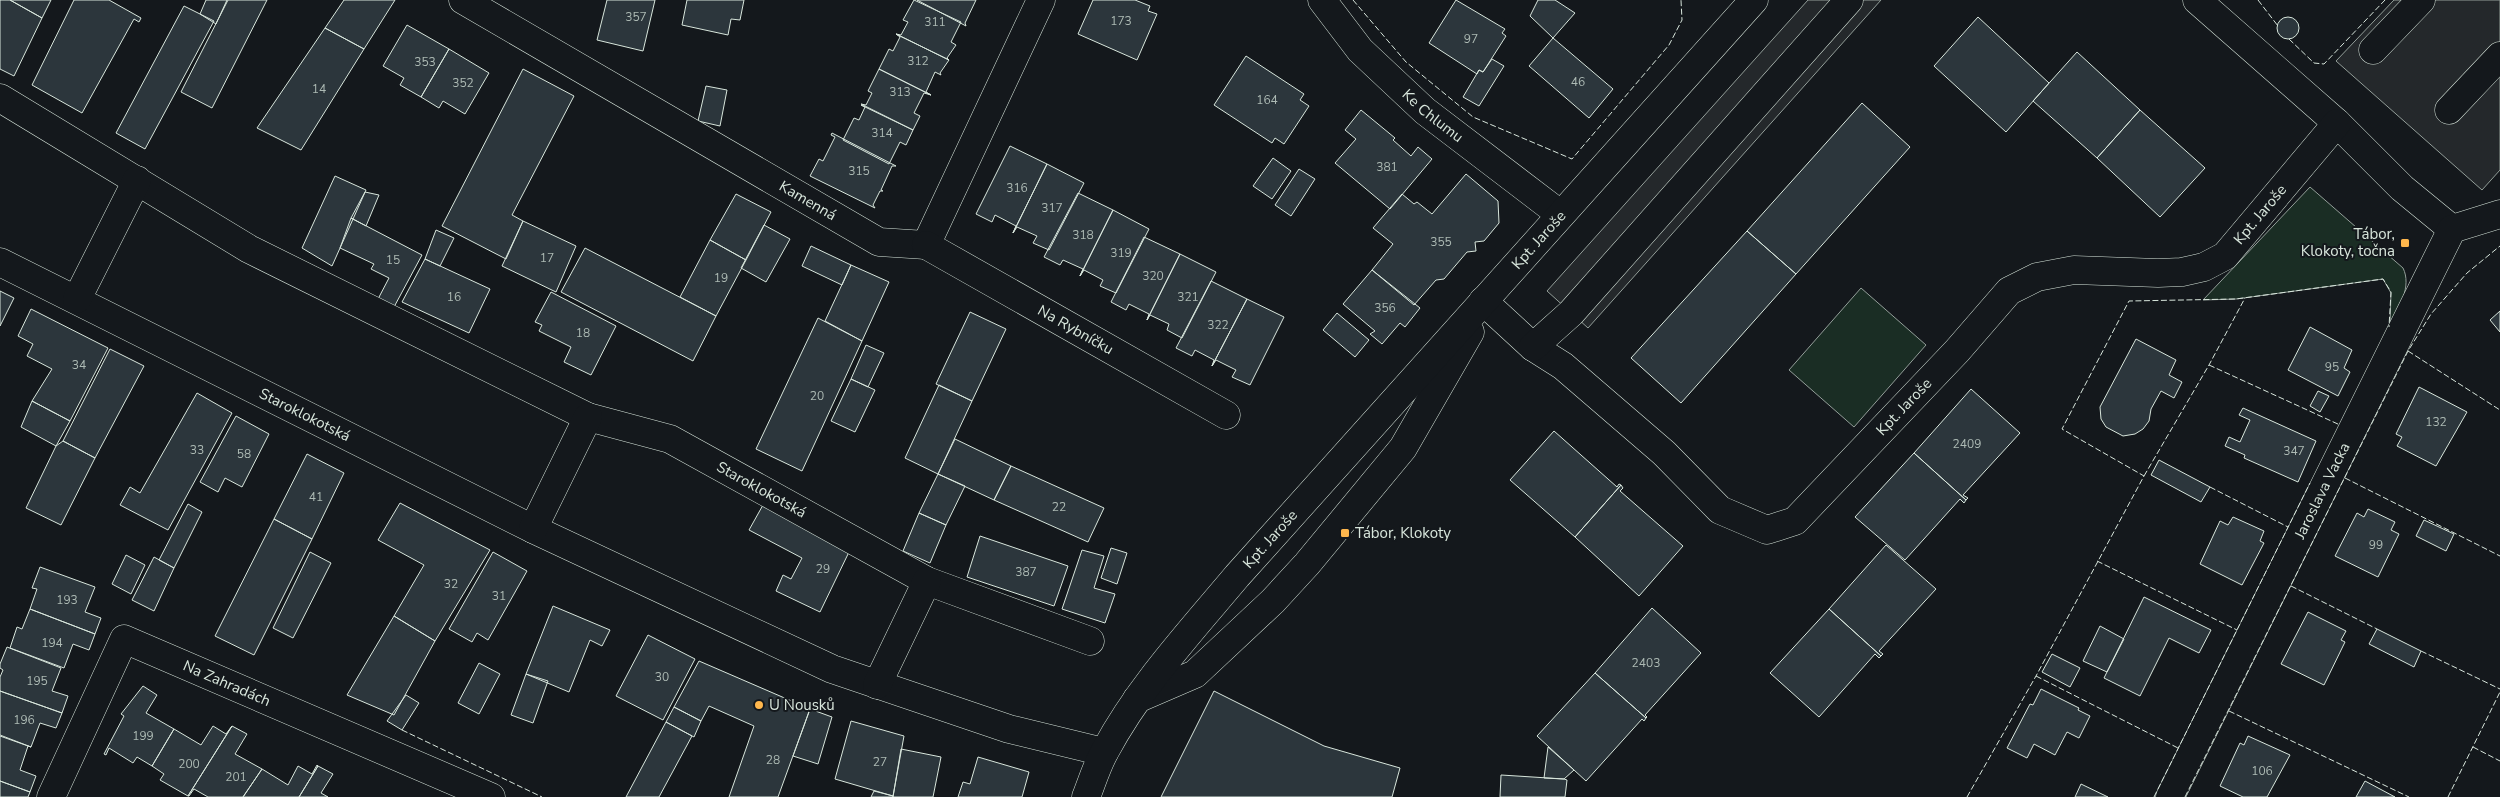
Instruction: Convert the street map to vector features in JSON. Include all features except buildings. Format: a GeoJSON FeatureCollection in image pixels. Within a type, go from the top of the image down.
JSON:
{"type":"FeatureCollection","features":[{"type":"Feature","properties":{"kind":"street","name":"Kamenná"},"geometry":{"type":"LineString","coordinates":[[463,0],[879,242],[926,245]]}},
{"type":"Feature","properties":{"kind":"street"},"geometry":{"type":"LineString","coordinates":[[926,245],[1041,0]]}},
{"type":"Feature","properties":{"kind":"street","name":"Ke Chlumu"},"geometry":{"type":"LineString","coordinates":[[1322,0],[1360,50],[1425,111],[1560,214]]}},
{"type":"Feature","properties":{"kind":"street","name":"Kpt. Jaroše"},"geometry":{"type":"LineString","coordinates":[[1086,797],[1104,752],[1135,700],[1237,576],[1560,214],[1734,11],[1754,0]]}},
{"type":"Feature","properties":{"kind":"street"},"geometry":{"type":"LineString","coordinates":[[1533,347],[1571,313],[1849,0]]}},
{"type":"Feature","properties":{"kind":"street"},"geometry":{"type":"LineString","coordinates":[[2197,0],[2337,123],[2402,188],[2452,229],[2500,214]]}},
{"type":"Feature","properties":{"kind":"street"},"geometry":{"type":"LineString","coordinates":[[2373,50],[2422,0]]}},
{"type":"Feature","properties":{"kind":"street"},"geometry":{"type":"LineString","coordinates":[[2449,110],[2500,56]]}},
{"type":"Feature","properties":{"kind":"street","name":"Staroklokotská"},"geometry":{"type":"LineString","coordinates":[[0,98],[249,249],[588,417],[670,440],[927,581],[1090,641]]}},
{"type":"Feature","properties":{"kind":"street","name":"Kpt. Jaroše"},"geometry":{"type":"LineString","coordinates":[[1483,301],[1533,347],[1563,366],[1657,447],[1720,510],[1767,530],[1795,521],[1957,351],[2009,291],[2037,277],[2074,270],[2158,273],[2182,272],[2204,267],[2225,256],[2337,123]]}},
{"type":"Feature","properties":{"kind":"street"},"geometry":{"type":"LineString","coordinates":[[77,299],[137,180]]}},
{"type":"Feature","properties":{"kind":"street","name":"Jaroslava Vacka"},"geometry":{"type":"LineString","coordinates":[[2170,797],[2452,229]]}},
{"type":"Feature","properties":{"kind":"street","name":"Na Rybníčku"},"geometry":{"type":"LineString","coordinates":[[926,245],[1226,415]]}},
{"type":"Feature","properties":{"kind":"street","name":"Staroklokotská"},"geometry":{"type":"LineString","coordinates":[[0,262],[533,529],[832,669],[1009,729],[1104,752]]}},
{"type":"Feature","properties":{"kind":"street"},"geometry":{"type":"LineString","coordinates":[[1135,700],[1195,674],[1273,601],[1307,564],[1403,448],[1464,345],[1483,301]]}},
{"type":"Feature","properties":{"kind":"street"},"geometry":{"type":"LineString","coordinates":[[533,529],[588,417]]}},
{"type":"Feature","properties":{"kind":"street"},"geometry":{"type":"LineString","coordinates":[[877,685],[927,581]]}},
{"type":"Feature","properties":{"kind":"street","name":"Na Zahradách"},"geometry":{"type":"LineString","coordinates":[[51,797],[124,639],[491,797]]}},
{"type":"Feature","properties":{"kind":"green space"},"geometry":{"type":"Polygon","coordinates":[[[2310,187],[2403,268],[2406,282],[2405,290],[2390,325],[2391,293],[2383,279],[2236,299],[2203,300],[2310,187]]]}},
{"type":"Feature","properties":{"kind":"green space"},"geometry":{"type":"Polygon","coordinates":[[[1861,288],[1926,345],[1854,427],[1789,370],[1861,288]]]}},
{"type":"Feature","properties":{"kind":"shaded area"},"geometry":{"type":"Polygon","coordinates":[[[1808,0],[1881,0],[1588,328],[1547,291],[1808,0]]]}},
{"type":"Feature","properties":{"kind":"shaded area"},"geometry":{"type":"Polygon","coordinates":[[[2394,0],[2500,0],[2500,170],[2482,190],[2336,61],[2394,0]]]}},
{"type":"Feature","properties":{"kind":"fence"},"geometry":{"type":"LineString","coordinates":[[1353,0],[1406,62],[1473,117],[1572,159],[1669,45],[1682,20],[1681,0]]}},
{"type":"Feature","properties":{"kind":"fence"},"geometry":{"type":"LineString","coordinates":[[2258,0],[2278,26]]}},
{"type":"Feature","properties":{"kind":"fence"},"geometry":{"type":"LineString","coordinates":[[2289,39],[2314,63],[2324,64],[2385,0]]}},
{"type":"Feature","properties":{"kind":"fence"},"geometry":{"type":"LineString","coordinates":[[2185,797],[2408,351],[2431,314],[2467,273],[2500,246]]}},
{"type":"Feature","properties":{"kind":"fence"},"geometry":{"type":"LineString","coordinates":[[1967,797],[2036,676],[2144,476],[2062,429],[2129,301],[2236,299],[2383,279],[2391,292],[2389,327]]}},
{"type":"Feature","properties":{"kind":"fence"},"geometry":{"type":"LineString","coordinates":[[2144,476],[2209,365],[2245,298]]}},
{"type":"Feature","properties":{"kind":"fence"},"geometry":{"type":"LineString","coordinates":[[2408,351],[2500,410]]}},
{"type":"Feature","properties":{"kind":"fence"},"geometry":{"type":"LineString","coordinates":[[2209,365],[2340,425]]}},
{"type":"Feature","properties":{"kind":"fence"},"geometry":{"type":"LineString","coordinates":[[2345,478],[2500,556]]}},
{"type":"Feature","properties":{"kind":"fence"},"geometry":{"type":"LineString","coordinates":[[2154,797],[2310,483]]}},
{"type":"Feature","properties":{"kind":"fence"},"geometry":{"type":"LineString","coordinates":[[2210,487],[2288,527]]}},
{"type":"Feature","properties":{"kind":"fence"},"geometry":{"type":"LineString","coordinates":[[2097,561],[2237,630]]}},
{"type":"Feature","properties":{"kind":"fence"},"geometry":{"type":"LineString","coordinates":[[2291,586],[2377,629]]}},
{"type":"Feature","properties":{"kind":"fence"},"geometry":{"type":"LineString","coordinates":[[2421,651],[2500,689]]}},
{"type":"Feature","properties":{"kind":"fence"},"geometry":{"type":"LineString","coordinates":[[2036,676],[2178,748]]}},
{"type":"Feature","properties":{"kind":"fence"},"geometry":{"type":"LineString","coordinates":[[2448,797],[2500,692]]}},
{"type":"Feature","properties":{"kind":"fence"},"geometry":{"type":"LineString","coordinates":[[2229,711],[2409,797]]}},
{"type":"Feature","properties":{"kind":"fence"},"geometry":{"type":"LineString","coordinates":[[402,730],[542,797]]}},
{"type":"Feature","properties":{"kind":"fence"},"geometry":{"type":"LineString","coordinates":[[2473,747],[2500,761]]}},
{"type":"Feature","properties":{"kind":"place","name":"Tábor, Klokoty, točna"},"geometry":{"type":"Point","coordinates":[2405,243]}},
{"type":"Feature","properties":{"kind":"place","name":"Tábor, Klokoty"},"geometry":{"type":"Point","coordinates":[1345,533]}},
{"type":"Feature","properties":{"kind":"place","name":"U Nousků"},"geometry":{"type":"Point","coordinates":[759,705]}}]}
